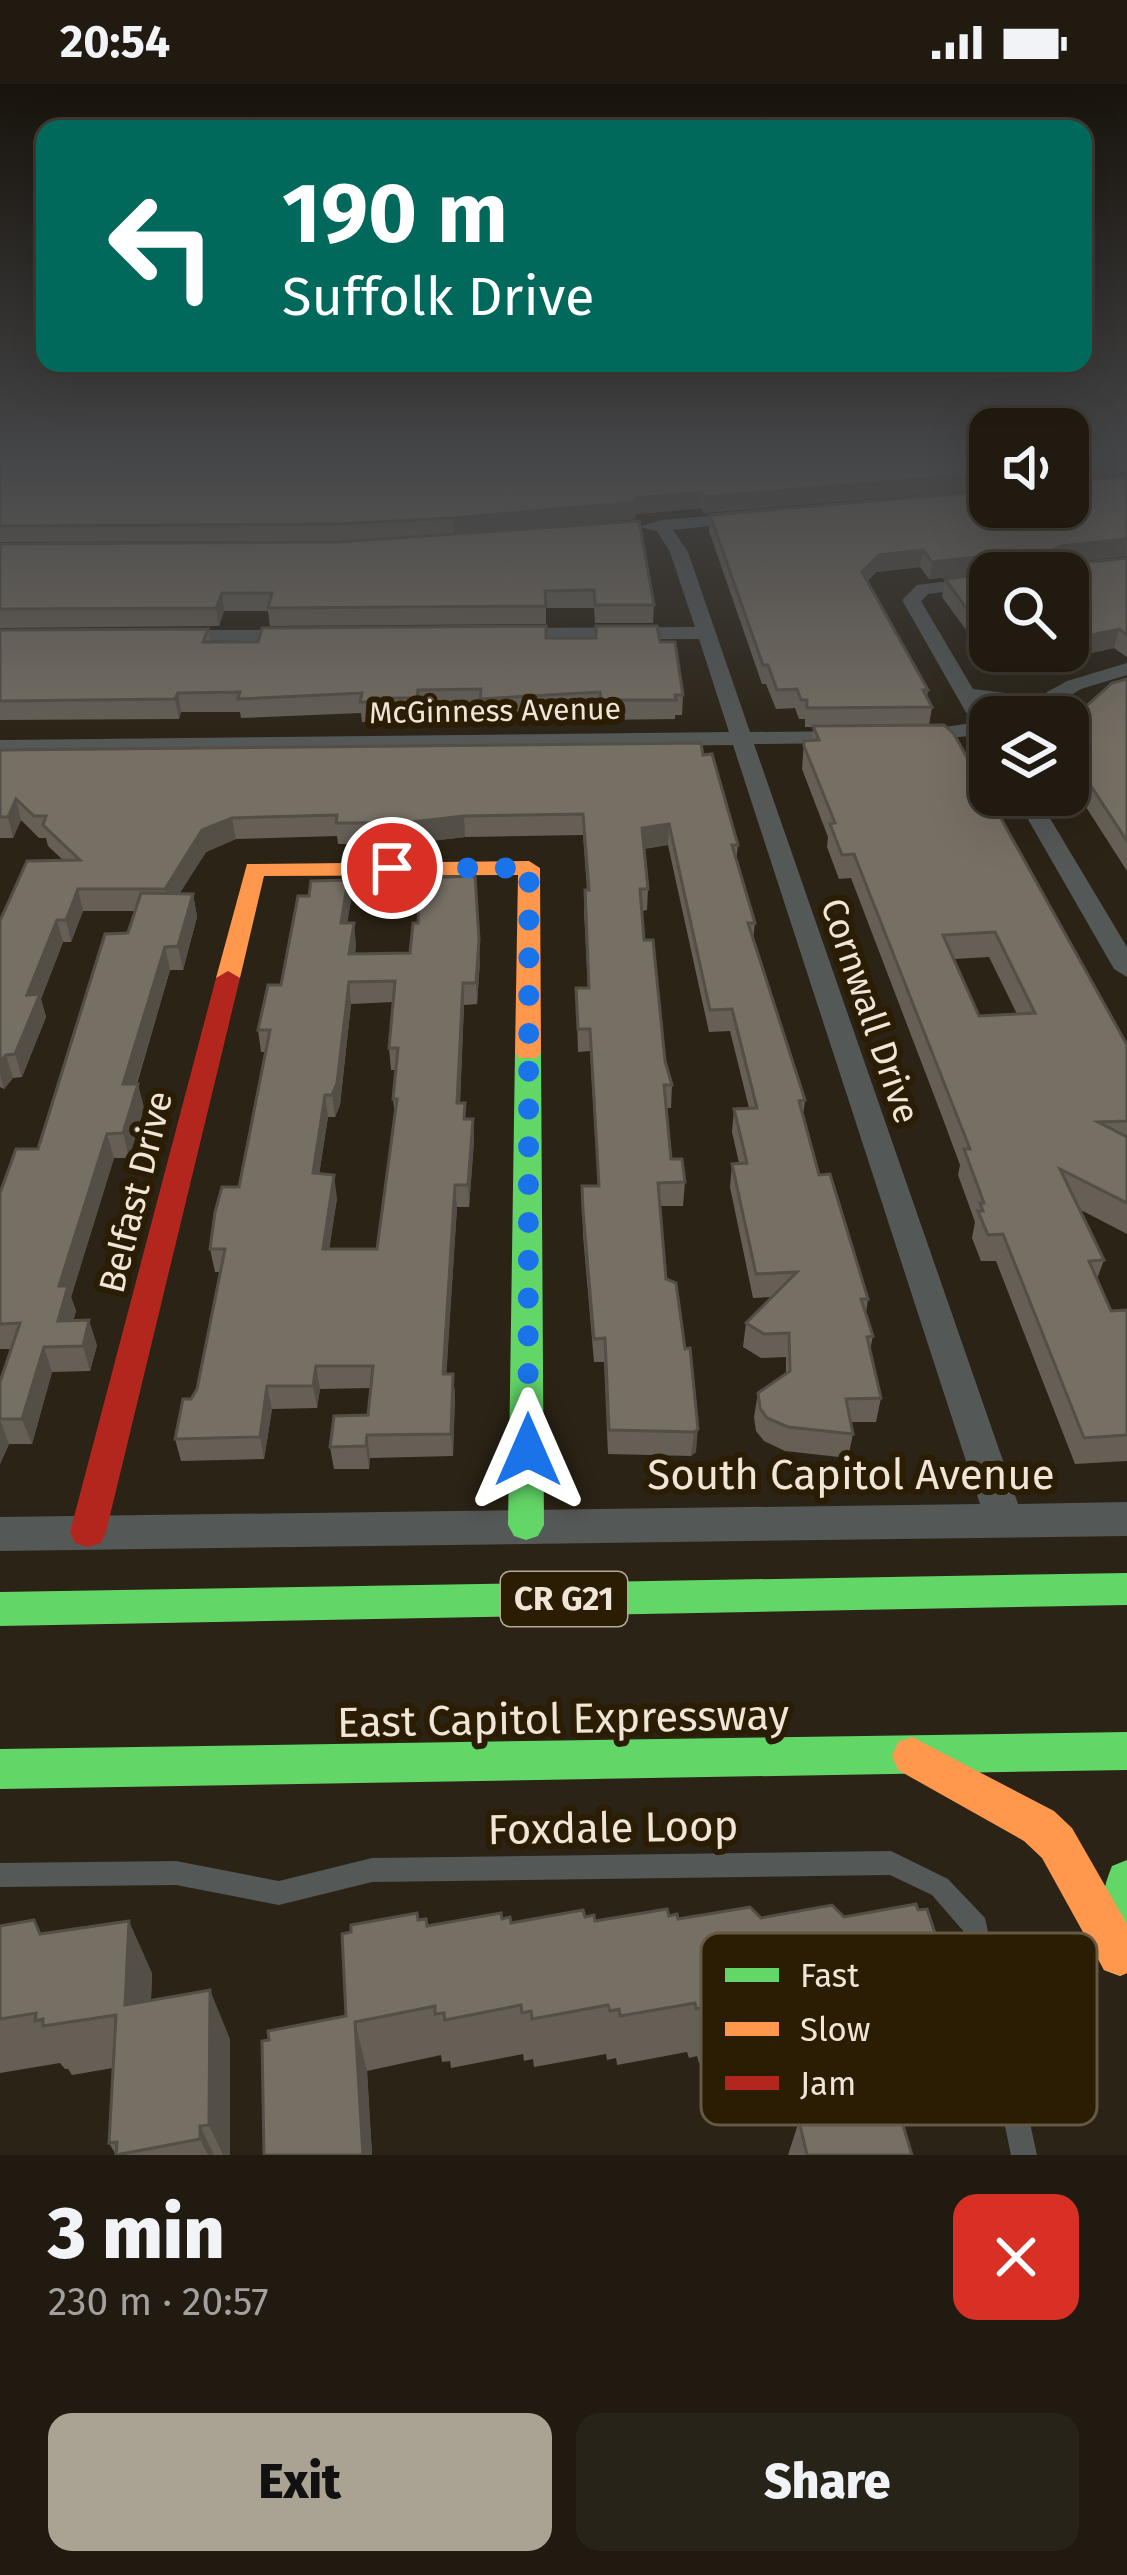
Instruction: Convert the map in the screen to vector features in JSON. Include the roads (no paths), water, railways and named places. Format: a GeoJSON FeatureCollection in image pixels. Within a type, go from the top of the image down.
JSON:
{"type":"FeatureCollection","features":[{"type":"Feature","properties":{"kind":"main road","name":"Belfast Drive"},"geometry":{"type":"LineString","coordinates":[[88,1532],[255,869],[529,868],[526,1525]]}},
{"type":"Feature","properties":{"kind":"main road","name":"CR G21"},"geometry":{"type":"LineString","coordinates":[[0,1609],[1127,1589]]}},
{"type":"Feature","properties":{"kind":"main road","name":"East Capitol Expressway"},"geometry":{"type":"LineString","coordinates":[[0,1769],[1127,1751]]}},
{"type":"Feature","properties":{"kind":"main road"},"geometry":{"type":"LineString","coordinates":[[912,1755],[1039,1826],[1057,1843],[1124,1965]]}},
{"type":"Feature","properties":{"kind":"main road"},"geometry":{"type":"LineString","coordinates":[[1124,1965],[1127,1881]]}},
{"type":"Feature","properties":{"kind":"street","name":"Cornwall Drive"},"geometry":{"type":"LineString","coordinates":[[679,552],[1005,1522]]}},
{"type":"Feature","properties":{"kind":"street"},"geometry":{"type":"LineString","coordinates":[[969,585],[913,594],[913,606],[969,701]]}},
{"type":"Feature","properties":{"kind":"street"},"geometry":{"type":"LineString","coordinates":[[494,634],[706,633]]}},
{"type":"Feature","properties":{"kind":"street"},"geometry":{"type":"LineString","coordinates":[[141,637],[329,635]]}},
{"type":"Feature","properties":{"kind":"street"},"geometry":{"type":"LineString","coordinates":[[1055,696],[1127,668]]}},
{"type":"Feature","properties":{"kind":"street"},"geometry":{"type":"LineString","coordinates":[[964,694],[979,696]]}},
{"type":"Feature","properties":{"kind":"street","name":"McGinness Avenue"},"geometry":{"type":"LineString","coordinates":[[0,746],[969,734]]}},
{"type":"Feature","properties":{"kind":"street"},"geometry":{"type":"LineString","coordinates":[[1037,816],[1127,969]]}},
{"type":"Feature","properties":{"kind":"street","name":"South Capitol Avenue"},"geometry":{"type":"LineString","coordinates":[[0,1534],[1127,1520]]}},
{"type":"Feature","properties":{"kind":"lane","name":"Foxdale Loop"},"geometry":{"type":"LineString","coordinates":[[0,1875],[176,1873],[279,1893],[372,1870],[891,1863],[940,1887],[977,1933]]}},
{"type":"Feature","properties":{"kind":"lane","name":"Foxdale Loop"},"geometry":{"type":"LineString","coordinates":[[1018,2125],[1024,2155]]}}]}
